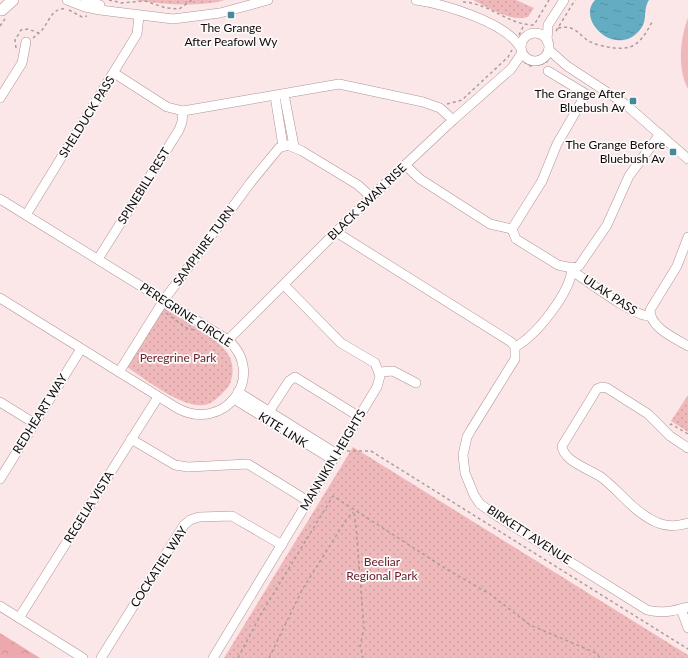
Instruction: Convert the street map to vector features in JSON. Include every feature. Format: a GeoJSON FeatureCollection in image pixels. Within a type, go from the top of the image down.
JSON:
{"type":"FeatureCollection","features":[{"type":"Feature","properties":{"kind":"main road"},"geometry":{"type":"LineString","coordinates":[[2,7],[13,0]]}},
{"type":"Feature","properties":{"kind":"street"},"geometry":{"type":"LineString","coordinates":[[67,0],[85,7],[139,16],[173,19],[220,13],[268,0]]}},
{"type":"Feature","properties":{"kind":"street"},"geometry":{"type":"LineString","coordinates":[[85,0],[112,11]]}},
{"type":"Feature","properties":{"kind":"street"},"geometry":{"type":"LineString","coordinates":[[416,0],[480,18],[508,32],[526,35],[536,33],[548,25],[564,0]]}},
{"type":"Feature","properties":{"kind":"street"},"geometry":{"type":"LineString","coordinates":[[452,9],[460,1]]}},
{"type":"Feature","properties":{"kind":"street","name":"SHELDUCK PASS"},"geometry":{"type":"LineString","coordinates":[[26,215],[137,34],[139,16]]}},
{"type":"Feature","properties":{"kind":"street"},"geometry":{"type":"LineString","coordinates":[[548,25],[548,50]]}},
{"type":"Feature","properties":{"kind":"street"},"geometry":{"type":"LineString","coordinates":[[508,32],[523,56],[548,50]]}},
{"type":"Feature","properties":{"kind":"street"},"geometry":{"type":"LineString","coordinates":[[536,33],[543,35],[548,50],[567,66],[626,104],[688,159]]}},
{"type":"Feature","properties":{"kind":"street","name":"BLACK SWAN RISE"},"geometry":{"type":"LineString","coordinates":[[228,340],[371,197],[453,120],[511,69],[523,56],[523,38],[526,35]]}},
{"type":"Feature","properties":{"kind":"street"},"geometry":{"type":"LineString","coordinates":[[0,98],[22,63],[26,42]]}},
{"type":"Feature","properties":{"kind":"street"},"geometry":{"type":"LineString","coordinates":[[548,71],[594,99]]}},
{"type":"Feature","properties":{"kind":"street"},"geometry":{"type":"LineString","coordinates":[[114,73],[167,106],[182,111],[334,85],[346,85],[423,102],[440,108],[453,120]]}},
{"type":"Feature","properties":{"kind":"street"},"geometry":{"type":"LineString","coordinates":[[284,94],[294,146]]}},
{"type":"Feature","properties":{"kind":"street"},"geometry":{"type":"LineString","coordinates":[[586,94],[557,144],[542,181],[512,229],[514,237],[520,242],[558,265],[572,268],[582,264],[607,225],[629,176],[660,134]]}},
{"type":"Feature","properties":{"kind":"street"},"geometry":{"type":"LineString","coordinates":[[275,96],[283,146],[294,146],[358,185],[371,197]]}},
{"type":"Feature","properties":{"kind":"street","name":"SPINEBILL REST"},"geometry":{"type":"LineString","coordinates":[[98,259],[179,130],[182,122],[182,111]]}},
{"type":"Feature","properties":{"kind":"street","name":"SAMPHIRE TURN"},"geometry":{"type":"LineString","coordinates":[[119,372],[164,300],[273,153],[283,146]]}},
{"type":"Feature","properties":{"kind":"street"},"geometry":{"type":"LineString","coordinates":[[405,165],[420,179],[490,224],[512,229]]}},
{"type":"Feature","properties":{"kind":"street","name":"PEREGRINE CIRCLE"},"geometry":{"type":"LineString","coordinates":[[0,199],[228,340],[238,352],[243,365],[243,379],[236,396]]}},
{"type":"Feature","properties":{"kind":"street"},"geometry":{"type":"LineString","coordinates":[[336,232],[511,342],[515,347],[528,338],[559,300],[572,278],[572,268]]}},
{"type":"Feature","properties":{"kind":"street"},"geometry":{"type":"LineString","coordinates":[[688,237],[681,259],[652,305],[650,316],[657,326],[688,346]]}},
{"type":"Feature","properties":{"kind":"street","name":"ULAK PASS"},"geometry":{"type":"LineString","coordinates":[[572,268],[578,275],[634,311],[645,316],[650,316]]}},
{"type":"Feature","properties":{"kind":"street"},"geometry":{"type":"LineString","coordinates":[[284,285],[341,343],[374,363],[380,372],[393,371],[416,383]]}},
{"type":"Feature","properties":{"kind":"street"},"geometry":{"type":"LineString","coordinates":[[0,298],[183,412],[196,415],[209,415],[217,412],[236,396]]}},
{"type":"Feature","properties":{"kind":"street","name":"BIRKETT AVENUE"},"geometry":{"type":"LineString","coordinates":[[515,347],[515,359],[471,430],[465,446],[465,474],[474,495],[480,504],[497,516],[647,610],[661,613],[684,608]]}},
{"type":"Feature","properties":{"kind":"street","name":"REDHEART WAY"},"geometry":{"type":"LineString","coordinates":[[0,478],[81,348]]}},
{"type":"Feature","properties":{"kind":"street","name":"MANNIKIN HEIGHTS"},"geometry":{"type":"LineString","coordinates":[[213,658],[337,454],[358,416],[377,387],[380,372]]}},
{"type":"Feature","properties":{"kind":"street"},"geometry":{"type":"LineString","coordinates":[[267,415],[288,381],[295,377],[358,416]]}},
{"type":"Feature","properties":{"kind":"street"},"geometry":{"type":"LineString","coordinates":[[688,448],[664,431],[648,414],[602,387],[597,389],[564,441],[562,450],[568,457],[606,481],[630,505],[656,522],[673,526],[688,523]]}},
{"type":"Feature","properties":{"kind":"street","name":"KITE LINK"},"geometry":{"type":"LineString","coordinates":[[236,396],[337,454]]}},
{"type":"Feature","properties":{"kind":"street","name":"REGELIA VISTA"},"geometry":{"type":"LineString","coordinates":[[19,618],[158,397]]}},
{"type":"Feature","properties":{"kind":"street"},"geometry":{"type":"LineString","coordinates":[[0,402],[34,423]]}},
{"type":"Feature","properties":{"kind":"street"},"geometry":{"type":"LineString","coordinates":[[131,439],[176,465],[188,467],[248,464],[308,501]]}},
{"type":"Feature","properties":{"kind":"street","name":"COCKATIEL WAY"},"geometry":{"type":"LineString","coordinates":[[101,658],[184,526],[190,520],[212,515],[232,516],[282,545]]}},
{"type":"Feature","properties":{"kind":"street"},"geometry":{"type":"LineString","coordinates":[[0,606],[83,658]]}},
{"type":"Feature","properties":{"kind":"street"},"geometry":{"type":"LineString","coordinates":[[684,608],[688,628]]}},
{"type":"Feature","properties":{"kind":"path"},"geometry":{"type":"LineString","coordinates":[[109,0],[122,3],[145,0],[166,8],[178,9],[192,0]]}},
{"type":"Feature","properties":{"kind":"path"},"geometry":{"type":"LineString","coordinates":[[460,1],[470,2],[485,7],[524,25],[534,25],[549,0]]}},
{"type":"Feature","properties":{"kind":"path"},"geometry":{"type":"LineString","coordinates":[[523,56],[530,66],[546,63],[548,50],[558,28],[576,0]]}},
{"type":"Feature","properties":{"kind":"path"},"geometry":{"type":"LineString","coordinates":[[16,51],[15,40],[18,33],[28,29],[39,33],[46,28],[55,11],[64,8],[85,17],[88,12]]}},
{"type":"Feature","properties":{"kind":"path"},"geometry":{"type":"LineString","coordinates":[[558,28],[567,26],[580,32],[592,43],[617,48],[633,47],[645,36],[652,22]]}},
{"type":"Feature","properties":{"kind":"path"},"geometry":{"type":"LineString","coordinates":[[664,431],[671,424],[688,434]]}},
{"type":"Feature","properties":{"kind":"path"},"geometry":{"type":"LineString","coordinates":[[337,454],[371,451],[562,572],[688,649]]}},
{"type":"Feature","properties":{"kind":"path"},"geometry":{"type":"LineString","coordinates":[[238,658],[261,614],[333,496],[356,509],[383,530],[410,544],[448,570],[490,594],[530,625],[596,653],[600,658]]}},
{"type":"Feature","properties":{"kind":"path"},"geometry":{"type":"LineString","coordinates":[[269,658],[302,590],[346,520],[356,509]]}},
{"type":"Feature","properties":{"kind":"path"},"geometry":{"type":"LineString","coordinates":[[353,512],[356,526],[364,629],[360,646],[364,658]]}},
{"type":"Feature","properties":{"kind":"green space"},"geometry":{"type":"Polygon","coordinates":[[[134,0],[225,0],[191,5],[134,0]]]}},
{"type":"Feature","properties":{"kind":"green space"},"geometry":{"type":"Polygon","coordinates":[[[473,0],[516,0],[534,8],[528,17],[514,18],[473,0]]]}},
{"type":"Feature","properties":{"kind":"green space"},"geometry":{"type":"Polygon","coordinates":[[[688,18],[688,89],[682,72],[681,54],[683,35],[688,18]]]}},
{"type":"Feature","properties":{"kind":"green space","name":"Peregrine Park"},"geometry":{"type":"Polygon","coordinates":[[[164,308],[208,335],[228,354],[233,370],[232,378],[229,386],[214,401],[205,405],[196,405],[175,398],[127,367],[164,308]]]}},
{"type":"Feature","properties":{"kind":"green space"},"geometry":{"type":"Polygon","coordinates":[[[688,395],[688,432],[671,421],[688,395]]]}},
{"type":"Feature","properties":{"kind":"green space","name":"Beeliar Regional Park"},"geometry":{"type":"Polygon","coordinates":[[[353,447],[688,655],[688,658],[224,658],[353,447]]]}},
{"type":"Feature","properties":{"kind":"green space"},"geometry":{"type":"Polygon","coordinates":[[[0,633],[40,658],[0,658],[0,633]]]}},
{"type":"Feature","properties":{"kind":"water"},"geometry":{"type":"Polygon","coordinates":[[[595,0],[649,0],[642,27],[629,38],[619,40],[610,38],[601,33],[594,26],[590,17],[590,8],[595,0]]]}},
{"type":"Feature","properties":{"kind":"place","name":"The Grange After Peafowl Wy"},"geometry":{"type":"Point","coordinates":[231,15]}},
{"type":"Feature","properties":{"kind":"place","name":"The Grange After Bluebush Av"},"geometry":{"type":"Point","coordinates":[633,101]}},
{"type":"Feature","properties":{"kind":"place","name":"The Grange Before Bluebush Av"},"geometry":{"type":"Point","coordinates":[673,152]}}]}
